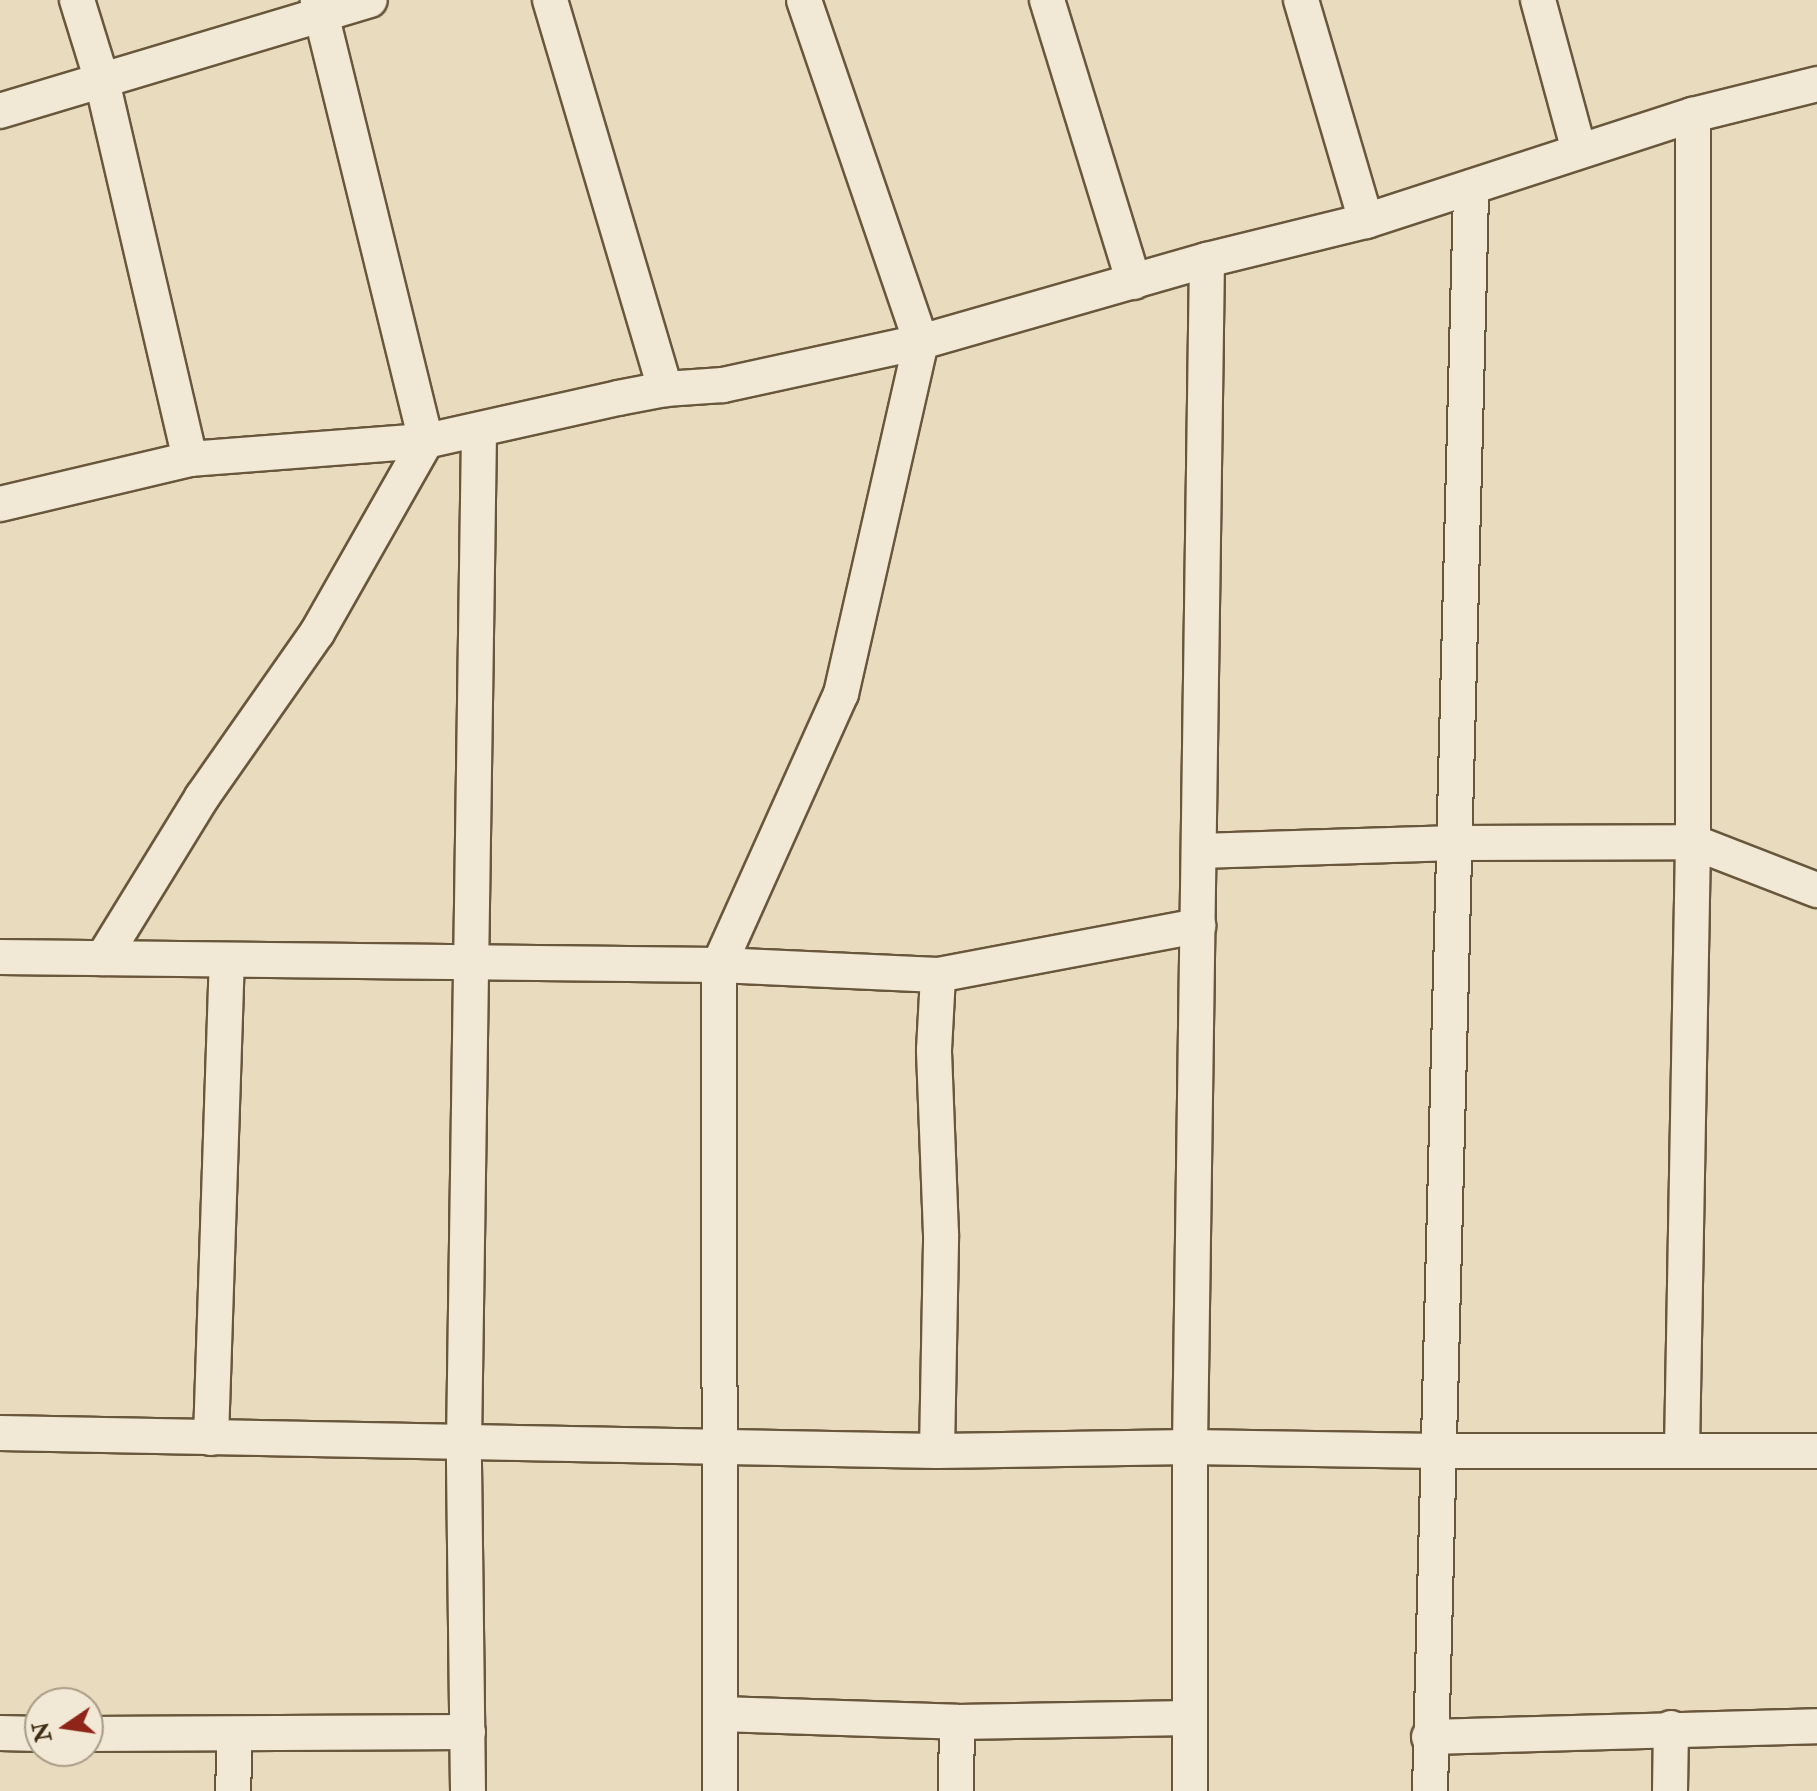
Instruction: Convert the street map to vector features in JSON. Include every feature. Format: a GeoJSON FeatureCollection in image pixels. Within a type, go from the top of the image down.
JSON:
{"type":"FeatureCollection","features":[{"type":"Feature","properties":{"kind":"street"},"geometry":{"type":"LineString","coordinates":[[77,0],[102,81],[190,459]]}},
{"type":"Feature","properties":{"kind":"street"},"geometry":{"type":"LineString","coordinates":[[0,111],[102,81],[320,7],[370,0]]}},
{"type":"Feature","properties":{"kind":"street"},"geometry":{"type":"LineString","coordinates":[[550,0],[665,389]]}},
{"type":"Feature","properties":{"kind":"street"},"geometry":{"type":"LineString","coordinates":[[720,1791],[717,1444],[719,965],[841,694],[921,342],[804,0]]}},
{"type":"Feature","properties":{"kind":"street"},"geometry":{"type":"LineString","coordinates":[[1047,0],[1134,282]]}},
{"type":"Feature","properties":{"kind":"street"},"geometry":{"type":"LineString","coordinates":[[1301,0],[1366,221]]}},
{"type":"Feature","properties":{"kind":"street"},"geometry":{"type":"LineString","coordinates":[[1538,0],[1579,151]]}},
{"type":"Feature","properties":{"kind":"street"},"geometry":{"type":"LineString","coordinates":[[103,958],[202,797],[317,633],[426,441],[320,7]]}},
{"type":"Feature","properties":{"kind":"street"},"geometry":{"type":"LineString","coordinates":[[0,504],[190,459],[426,441],[665,389],[723,385],[921,342],[1207,260],[1366,221],[1693,115],[1817,84]]}},
{"type":"Feature","properties":{"kind":"street"},"geometry":{"type":"LineString","coordinates":[[1682,1450],[1693,842],[1693,115]]}},
{"type":"Feature","properties":{"kind":"street"},"geometry":{"type":"LineString","coordinates":[[1430,1791],[1471,188]]}},
{"type":"Feature","properties":{"kind":"street"},"geometry":{"type":"LineString","coordinates":[[1190,1791],[1190,1447],[1207,260]]}},
{"type":"Feature","properties":{"kind":"street"},"geometry":{"type":"LineString","coordinates":[[468,1791],[464,1444],[479,431]]}},
{"type":"Feature","properties":{"kind":"street"},"geometry":{"type":"LineString","coordinates":[[1199,851],[1456,843],[1693,842],[1817,890]]}},
{"type":"Feature","properties":{"kind":"street"},"geometry":{"type":"LineString","coordinates":[[0,957],[719,965],[938,975],[1198,926]]}},
{"type":"Feature","properties":{"kind":"street"},"geometry":{"type":"LineString","coordinates":[[211,1438],[227,960]]}},
{"type":"Feature","properties":{"kind":"street"},"geometry":{"type":"LineString","coordinates":[[937,1451],[941,1234],[934,1050],[938,975]]}},
{"type":"Feature","properties":{"kind":"street"},"geometry":{"type":"LineString","coordinates":[[0,1433],[464,1444],[717,1444],[937,1451],[1190,1447],[1438,1451],[1817,1451]]}},
{"type":"Feature","properties":{"kind":"street"},"geometry":{"type":"LineString","coordinates":[[720,1714],[957,1722],[1190,1718]]}},
{"type":"Feature","properties":{"kind":"street"},"geometry":{"type":"LineString","coordinates":[[956,1791],[957,1722]]}},
{"type":"Feature","properties":{"kind":"street"},"geometry":{"type":"LineString","coordinates":[[1429,1737],[1817,1726]]}},
{"type":"Feature","properties":{"kind":"street"},"geometry":{"type":"LineString","coordinates":[[1670,1791],[1671,1728]]}},
{"type":"Feature","properties":{"kind":"street"},"geometry":{"type":"LineString","coordinates":[[104,1734],[468,1732]]}},
{"type":"Feature","properties":{"kind":"street"},"geometry":{"type":"LineString","coordinates":[[0,1733],[24,1734]]}},
{"type":"Feature","properties":{"kind":"street"},"geometry":{"type":"LineString","coordinates":[[233,1791],[235,1734]]}}]}
